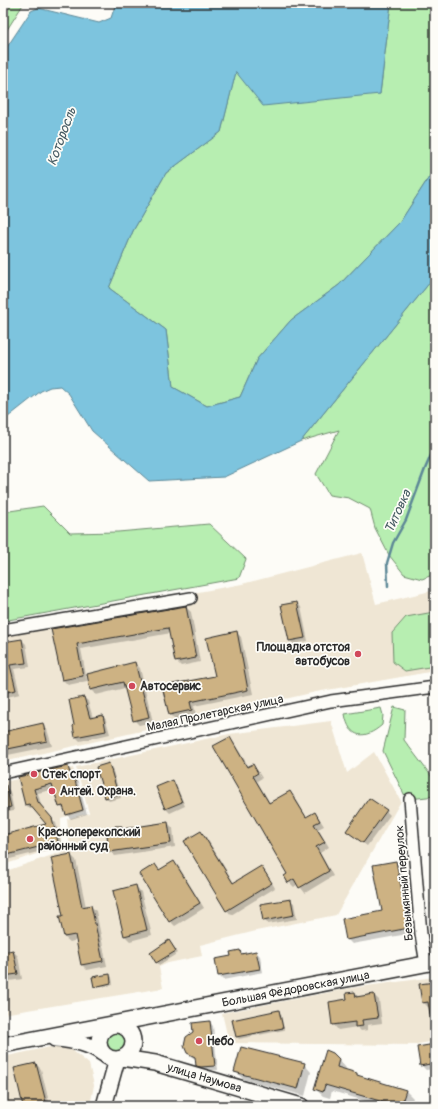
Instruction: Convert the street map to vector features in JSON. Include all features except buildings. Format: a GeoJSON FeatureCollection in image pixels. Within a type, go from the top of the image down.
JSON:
{"type":"FeatureCollection","features":[{"type":"Feature","properties":{"kind":"main road","name":"Большая Фёдоровская улица"},"geometry":{"type":"LineString","coordinates":[[3,1045],[430,963]]}},
{"type":"Feature","properties":{"kind":"main road","name":"Большая Фёдоровская улица"},"geometry":{"type":"LineString","coordinates":[[133,1041],[136,1032],[142,1023],[156,1016]]}},
{"type":"Feature","properties":{"kind":"main road"},"geometry":{"type":"LineString","coordinates":[[112,1024],[120,1025],[125,1027],[130,1033],[133,1041],[131,1050],[128,1054],[116,1063],[106,1100],[107,1070],[103,1054],[98,1046],[98,1038],[102,1030],[112,1024]]}},
{"type":"Feature","properties":{"kind":"main road","name":"Большая Фёдоровская улица"},"geometry":{"type":"LineString","coordinates":[[40,1038],[68,1041],[84,1045],[96,1049],[103,1054]]}},
{"type":"Feature","properties":{"kind":"main road","name":"улица Наумова"},"geometry":{"type":"LineString","coordinates":[[133,1041],[137,1050],[143,1057],[154,1063]]}},
{"type":"Feature","properties":{"kind":"main road"},"geometry":{"type":"LineString","coordinates":[[103,1054],[110,1058],[121,1058]]}},
{"type":"Feature","properties":{"kind":"main road","name":"улица Наумова"},"geometry":{"type":"LineString","coordinates":[[121,1058],[154,1063],[301,1106]]}},
{"type":"Feature","properties":{"kind":"street"},"geometry":{"type":"LineString","coordinates":[[3,630],[192,598]]}},
{"type":"Feature","properties":{"kind":"street","name":"Малая Пролетарская улица"},"geometry":{"type":"LineString","coordinates":[[3,773],[330,701],[435,687]]}},
{"type":"Feature","properties":{"kind":"street","name":"Безымянный переулок"},"geometry":{"type":"LineString","coordinates":[[410,799],[421,934],[430,963]]}},
{"type":"Feature","properties":{"kind":"shaded area"},"geometry":{"type":"Polygon","coordinates":[[[362,553],[376,604],[435,590],[435,671],[316,692],[3,762],[3,628],[242,584],[362,553]]]}},
{"type":"Feature","properties":{"kind":"shaded area"},"geometry":{"type":"Polygon","coordinates":[[[331,721],[347,773],[374,752],[401,801],[336,915],[256,931],[200,945],[202,956],[168,963],[159,967],[163,988],[3,1014],[3,872],[70,849],[67,819],[89,813],[76,767],[229,734],[331,721]]]}},
{"type":"Feature","properties":{"kind":"shaded area"},"geometry":{"type":"Polygon","coordinates":[[[73,768],[84,811],[61,818],[61,846],[3,865],[3,782],[73,768]]]}},
{"type":"Feature","properties":{"kind":"shaded area"},"geometry":{"type":"Polygon","coordinates":[[[435,977],[435,1041],[413,1045],[229,1043],[222,1013],[351,988],[435,977]]]}},
{"type":"Feature","properties":{"kind":"shaded area"},"geometry":{"type":"Polygon","coordinates":[[[50,1047],[72,1050],[89,1064],[94,1085],[90,1106],[3,1106],[3,1057],[50,1047]]]}},
{"type":"Feature","properties":{"kind":"green space"},"geometry":{"type":"Polygon","coordinates":[[[3,3],[24,3],[3,36],[3,3]]]}},
{"type":"Feature","properties":{"kind":"green space"},"geometry":{"type":"Polygon","coordinates":[[[391,3],[435,3],[435,168],[400,222],[339,285],[291,320],[257,359],[240,397],[207,406],[173,387],[166,330],[109,288],[133,231],[166,173],[221,132],[236,71],[380,94],[391,3]]]}},
{"type":"Feature","properties":{"kind":"green space"},"geometry":{"type":"Polygon","coordinates":[[[435,276],[435,574],[422,579],[404,574],[389,555],[375,528],[370,509],[349,498],[329,495],[316,474],[339,430],[301,441],[435,276]]]}},
{"type":"Feature","properties":{"kind":"green space"},"geometry":{"type":"Polygon","coordinates":[[[43,506],[70,533],[118,532],[209,524],[246,559],[239,578],[3,621],[3,512],[43,506]]]}},
{"type":"Feature","properties":{"kind":"green space"},"geometry":{"type":"Polygon","coordinates":[[[434,612],[435,666],[405,671],[393,662],[392,633],[406,617],[434,612]]]}},
{"type":"Feature","properties":{"kind":"green space"},"geometry":{"type":"Polygon","coordinates":[[[394,707],[405,710],[404,740],[435,781],[435,796],[410,799],[406,798],[383,751],[394,707]]]}},
{"type":"Feature","properties":{"kind":"green space"},"geometry":{"type":"Polygon","coordinates":[[[381,708],[383,715],[382,725],[376,730],[364,735],[354,732],[350,728],[345,714],[381,708]]]}},
{"type":"Feature","properties":{"kind":"green space"},"geometry":{"type":"Polygon","coordinates":[[[116,1030],[125,1033],[128,1042],[125,1051],[116,1054],[107,1051],[104,1042],[107,1033],[116,1030]]]}},
{"type":"Feature","properties":{"kind":"water","name":"Которосль"},"geometry":{"type":"Polygon","coordinates":[[[116,3],[391,3],[380,94],[263,106],[236,72],[221,132],[166,173],[133,231],[109,288],[166,330],[173,387],[207,406],[240,397],[257,359],[291,320],[339,285],[400,222],[435,168],[435,276],[301,441],[224,477],[149,481],[92,431],[69,394],[60,386],[50,387],[41,391],[3,421],[3,53],[31,11],[38,8],[99,23],[111,18],[116,3]]]}},
{"type":"Feature","properties":{"kind":"waterway","name":"Титовка"},"geometry":{"type":"LineString","coordinates":[[388,586],[387,563],[393,543],[406,520],[435,446]]}},
{"type":"Feature","properties":{"kind":"place","name":"Площадка отстоя автобусов"},"geometry":{"type":"Point","coordinates":[358,654]}},
{"type":"Feature","properties":{"kind":"place","name":"Автосервис"},"geometry":{"type":"Point","coordinates":[132,686]}},
{"type":"Feature","properties":{"kind":"place","name":"Стек спорт"},"geometry":{"type":"Point","coordinates":[34,774]}},
{"type":"Feature","properties":{"kind":"place","name":"Антей. Охрана."},"geometry":{"type":"Point","coordinates":[52,791]}},
{"type":"Feature","properties":{"kind":"place","name":"Красноперекопский районный суд"},"geometry":{"type":"Point","coordinates":[30,839]}},
{"type":"Feature","properties":{"kind":"place","name":"Небо"},"geometry":{"type":"Point","coordinates":[199,1041]}}]}
